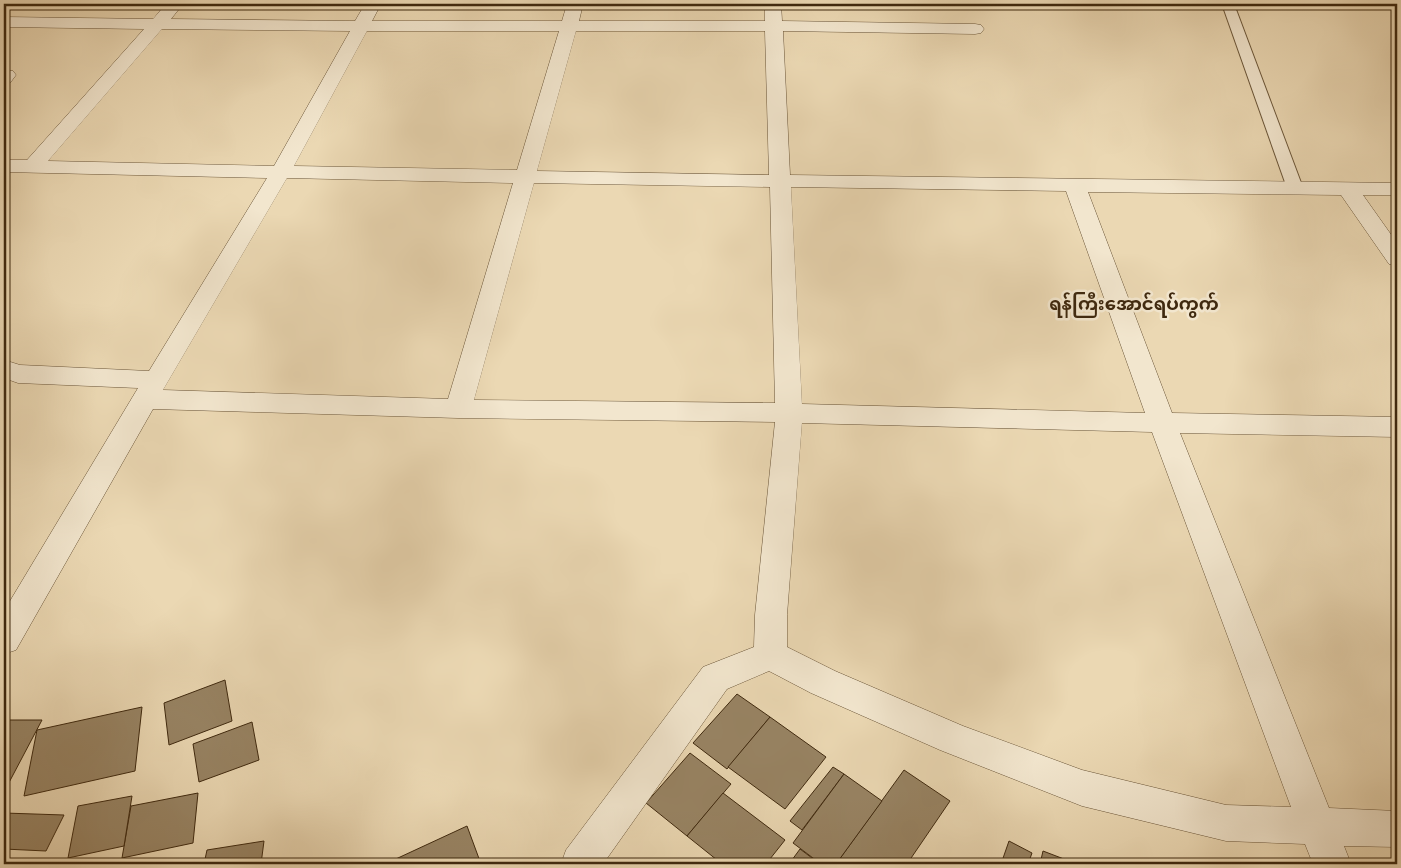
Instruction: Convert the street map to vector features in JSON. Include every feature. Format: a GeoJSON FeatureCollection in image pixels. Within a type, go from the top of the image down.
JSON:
{"type":"FeatureCollection","features":[{"type":"Feature","properties":{"kind":"street"},"geometry":{"type":"LineString","coordinates":[[32,167],[175,4]]}},
{"type":"Feature","properties":{"kind":"street"},"geometry":{"type":"LineString","coordinates":[[4,640],[150,389],[280,173],[373,4]]}},
{"type":"Feature","properties":{"kind":"street"},"geometry":{"type":"LineString","coordinates":[[458,409],[575,4]]}},
{"type":"Feature","properties":{"kind":"street"},"geometry":{"type":"LineString","coordinates":[[4,22],[569,26],[773,15],[975,29]]}},
{"type":"Feature","properties":{"kind":"street"},"geometry":{"type":"LineString","coordinates":[[770,655],[772,605],[789,412],[773,15]]}},
{"type":"Feature","properties":{"kind":"street"},"geometry":{"type":"LineString","coordinates":[[4,166],[780,182],[1397,189]]}},
{"type":"Feature","properties":{"kind":"street"},"geometry":{"type":"LineString","coordinates":[[1075,186],[1162,423],[1332,864]]}},
{"type":"Feature","properties":{"kind":"street"},"geometry":{"type":"LineString","coordinates":[[1347,188],[1397,259]]}},
{"type":"Feature","properties":{"kind":"street"},"geometry":{"type":"LineString","coordinates":[[8,374],[150,389],[458,409],[789,412],[1162,423],[1397,427]]}},
{"type":"Feature","properties":{"kind":"street"},"geometry":{"type":"LineString","coordinates":[[580,864],[715,678],[770,655],[823,682],[952,738],[1082,788],[1226,823],[1397,829]]}},
{"type":"Feature","properties":{"kind":"lane"},"geometry":{"type":"LineString","coordinates":[[1228,4],[1296,188]]}},
{"type":"Feature","properties":{"kind":"building"},"geometry":{"type":"Polygon","coordinates":[[[225,680],[232,721],[169,745],[164,703],[225,680]]]}},
{"type":"Feature","properties":{"kind":"building"},"geometry":{"type":"Polygon","coordinates":[[[737,694],[770,717],[727,769],[693,743],[737,694]]]}},
{"type":"Feature","properties":{"kind":"building"},"geometry":{"type":"Polygon","coordinates":[[[142,707],[135,771],[24,796],[37,730],[142,707]]]}},
{"type":"Feature","properties":{"kind":"building"},"geometry":{"type":"Polygon","coordinates":[[[770,717],[826,757],[785,809],[728,767],[770,717]]]}},
{"type":"Feature","properties":{"kind":"building"},"geometry":{"type":"Polygon","coordinates":[[[4,720],[42,720],[4,792],[4,720]]]}},
{"type":"Feature","properties":{"kind":"building"},"geometry":{"type":"Polygon","coordinates":[[[252,722],[259,760],[199,782],[193,744],[252,722]]]}},
{"type":"Feature","properties":{"kind":"building"},"geometry":{"type":"Polygon","coordinates":[[[690,753],[731,784],[687,836],[646,803],[690,753]]]}},
{"type":"Feature","properties":{"kind":"building"},"geometry":{"type":"Polygon","coordinates":[[[833,767],[844,774],[802,830],[790,821],[833,767]]]}},
{"type":"Feature","properties":{"kind":"building"},"geometry":{"type":"Polygon","coordinates":[[[904,770],[950,801],[907,864],[836,864],[904,770]]]}},
{"type":"Feature","properties":{"kind":"building"},"geometry":{"type":"Polygon","coordinates":[[[844,774],[882,801],[836,864],[821,864],[793,843],[844,774]]]}},
{"type":"Feature","properties":{"kind":"building"},"geometry":{"type":"Polygon","coordinates":[[[198,793],[193,843],[122,858],[131,806],[198,793]]]}},
{"type":"Feature","properties":{"kind":"building"},"geometry":{"type":"Polygon","coordinates":[[[723,793],[785,840],[766,864],[722,864],[687,836],[723,793]]]}},
{"type":"Feature","properties":{"kind":"building"},"geometry":{"type":"Polygon","coordinates":[[[132,796],[124,846],[68,858],[78,806],[132,796]]]}},
{"type":"Feature","properties":{"kind":"building"},"geometry":{"type":"Polygon","coordinates":[[[4,813],[64,815],[46,851],[4,849],[4,813]]]}},
{"type":"Feature","properties":{"kind":"building"},"geometry":{"type":"Polygon","coordinates":[[[467,826],[481,864],[385,864],[467,826]]]}},
{"type":"Feature","properties":{"kind":"building"},"geometry":{"type":"Polygon","coordinates":[[[264,841],[261,864],[204,864],[207,850],[264,841]]]}},
{"type":"Feature","properties":{"kind":"building"},"geometry":{"type":"Polygon","coordinates":[[[1009,841],[1032,853],[1028,864],[1001,864],[1009,841]]]}},
{"type":"Feature","properties":{"kind":"building"},"geometry":{"type":"Polygon","coordinates":[[[800,849],[820,864],[789,864],[800,849]]]}},
{"type":"Feature","properties":{"kind":"building"},"geometry":{"type":"Polygon","coordinates":[[[1043,851],[1077,864],[1040,864],[1043,851]]]}},
{"type":"Feature","properties":{"kind":"district","name":"ရန်ကြီးအောင်ရပ်ကွက်"},"geometry":{"type":"Point","coordinates":[1134,305]}}]}
